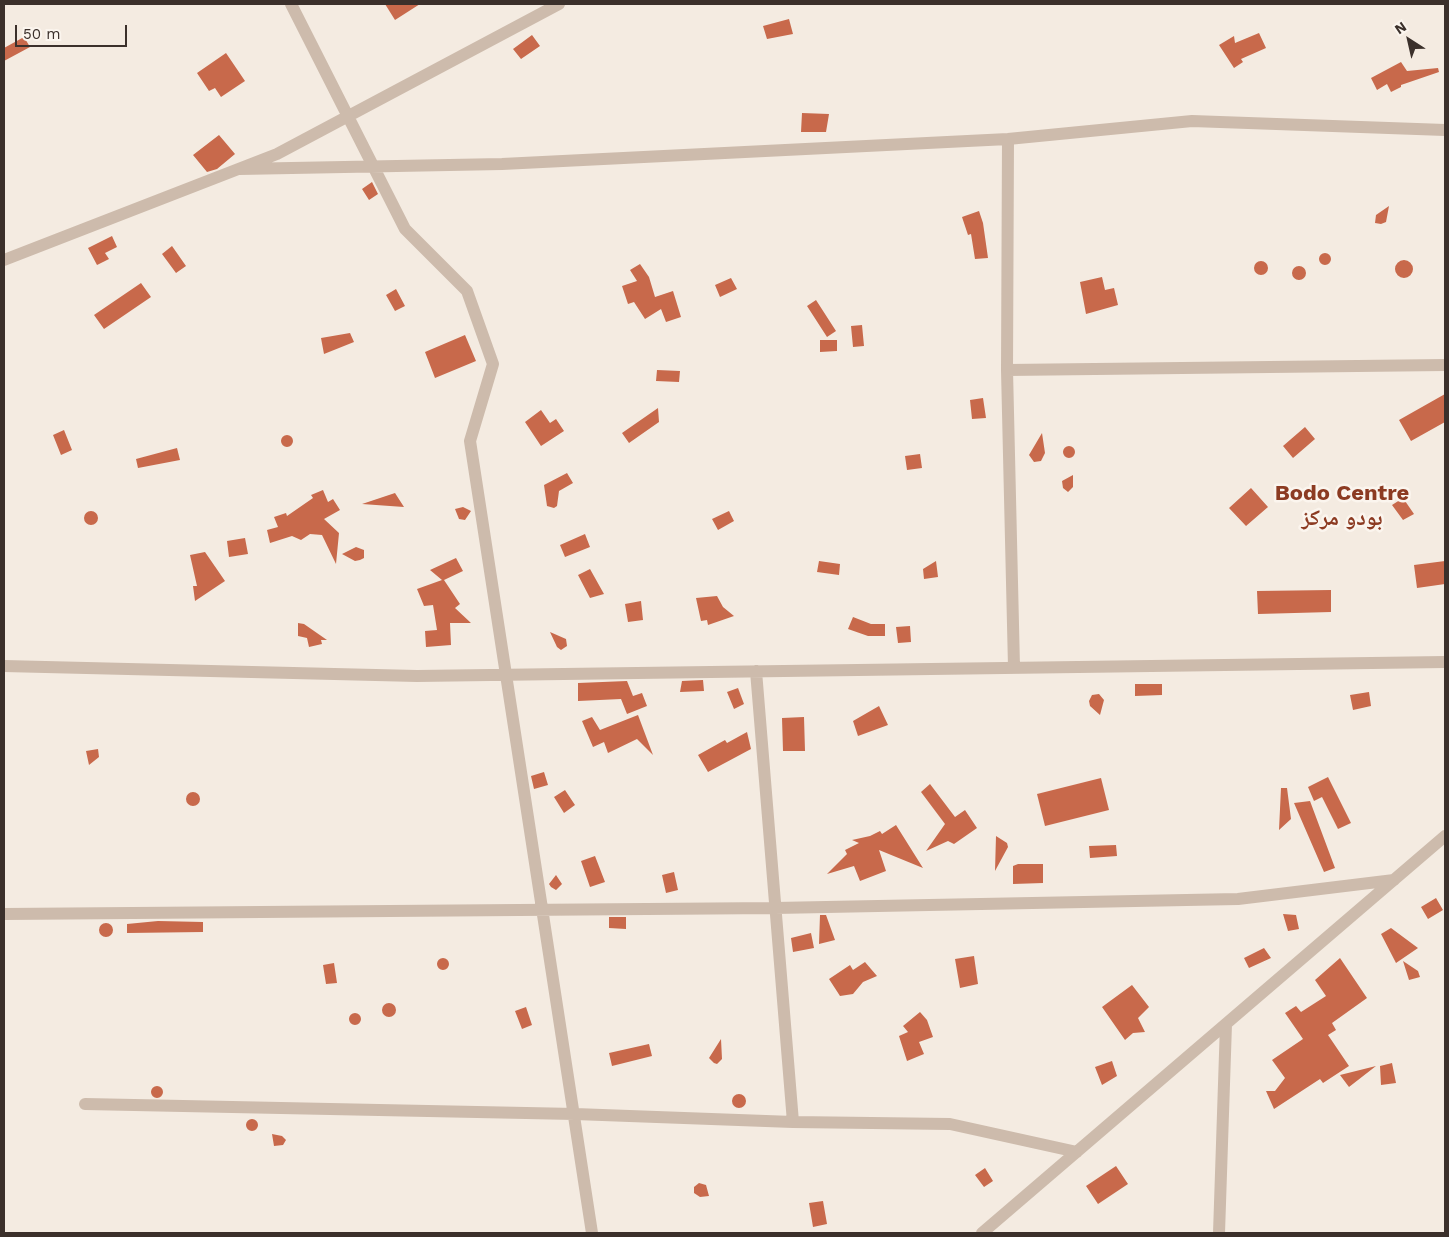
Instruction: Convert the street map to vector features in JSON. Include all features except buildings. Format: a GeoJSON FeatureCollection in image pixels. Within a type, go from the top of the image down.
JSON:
{"type":"FeatureCollection","features":[{"type":"Feature","properties":{"kind":"street"},"geometry":{"type":"LineString","coordinates":[[291,4],[405,229],[467,291],[493,364],[470,441],[592,1233]]}},
{"type":"Feature","properties":{"kind":"street"},"geometry":{"type":"LineString","coordinates":[[4,260],[277,154],[559,4]]}},
{"type":"Feature","properties":{"kind":"street"},"geometry":{"type":"LineString","coordinates":[[239,168],[502,164],[1008,139],[1192,121],[1445,130]]}},
{"type":"Feature","properties":{"kind":"street"},"geometry":{"type":"LineString","coordinates":[[1008,139],[1007,370],[1014,667]]}},
{"type":"Feature","properties":{"kind":"street"},"geometry":{"type":"LineString","coordinates":[[1007,370],[1445,365]]}},
{"type":"Feature","properties":{"kind":"street"},"geometry":{"type":"LineString","coordinates":[[4,666],[417,676],[1445,662]]}},
{"type":"Feature","properties":{"kind":"street"},"geometry":{"type":"LineString","coordinates":[[756,671],[793,1122]]}},
{"type":"Feature","properties":{"kind":"street"},"geometry":{"type":"LineString","coordinates":[[982,1233],[1445,836]]}},
{"type":"Feature","properties":{"kind":"street"},"geometry":{"type":"LineString","coordinates":[[4,914],[775,908],[1238,899],[1394,880]]}},
{"type":"Feature","properties":{"kind":"street"},"geometry":{"type":"LineString","coordinates":[[1219,1233],[1226,1024]]}},
{"type":"Feature","properties":{"kind":"street"},"geometry":{"type":"LineString","coordinates":[[85,1104],[575,1114],[793,1122],[950,1124],[1077,1152]]}},
{"type":"Feature","properties":{"kind":"district","name":"Bodo Centre بودو مركز"},"geometry":{"type":"Point","coordinates":[1342,506]}}]}
